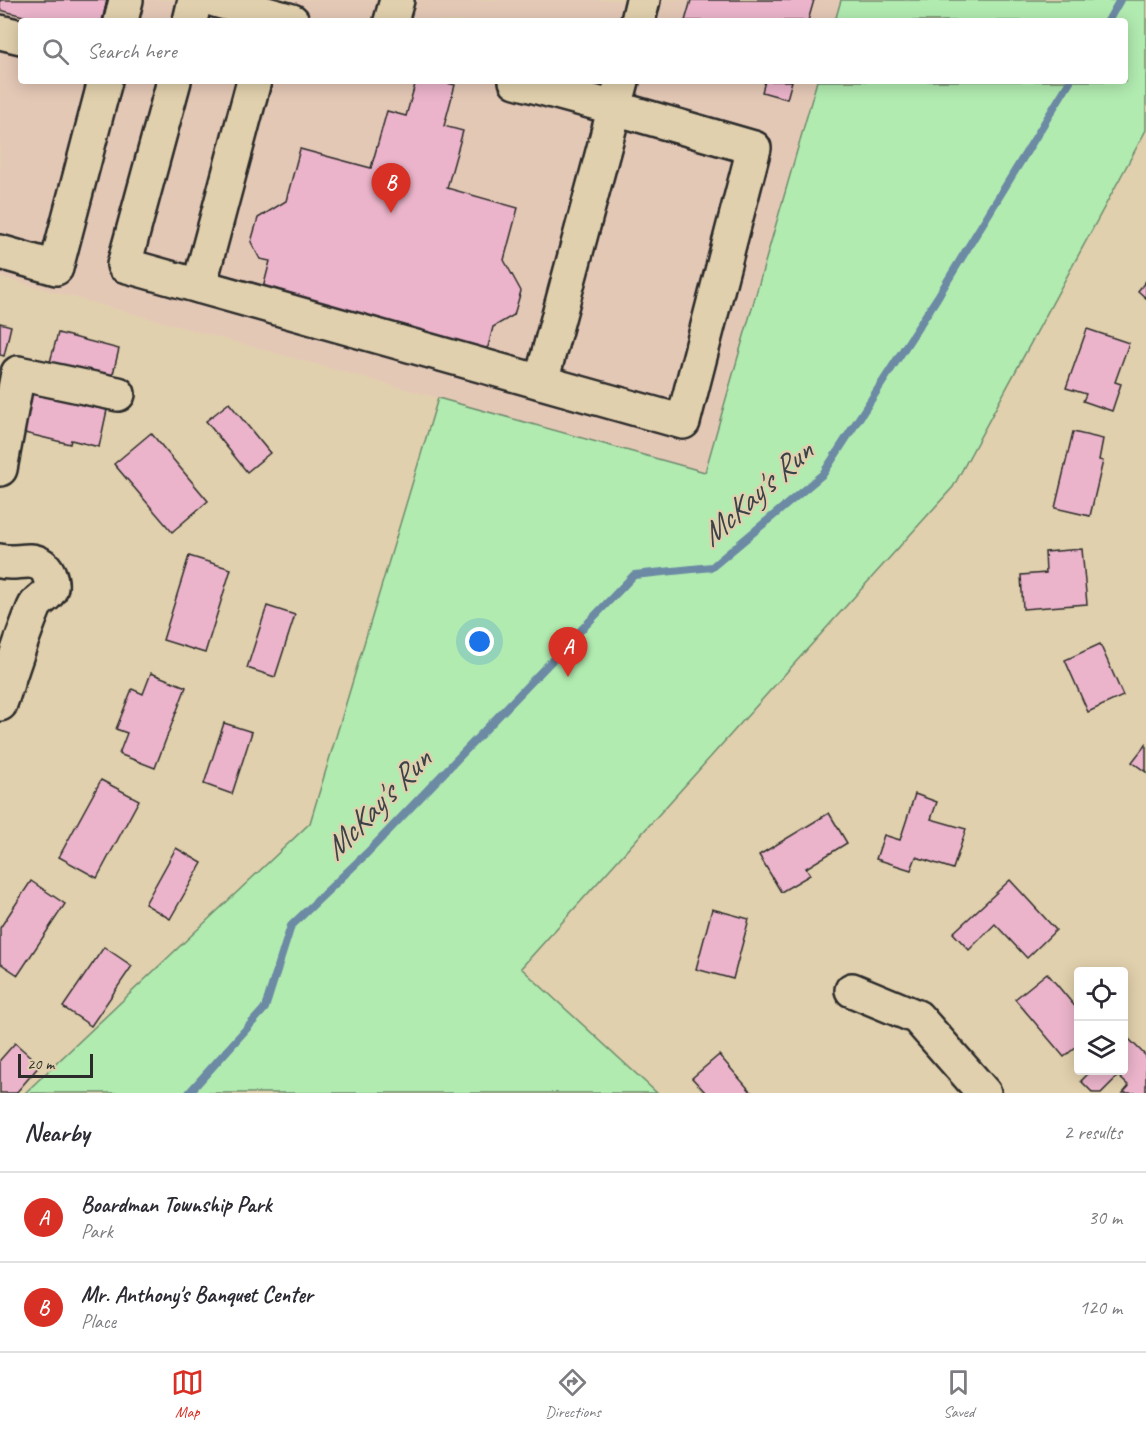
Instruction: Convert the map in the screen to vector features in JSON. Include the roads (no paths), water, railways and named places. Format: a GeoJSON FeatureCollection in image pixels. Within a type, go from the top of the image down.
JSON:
{"type":"FeatureCollection","features":[{"type":"Feature","properties":{"kind":"street"},"geometry":{"type":"LineString","coordinates":[[122,18],[126,0]]}},
{"type":"Feature","properties":{"kind":"street"},"geometry":{"type":"LineString","coordinates":[[191,18],[195,0]]}},
{"type":"Feature","properties":{"kind":"street"},"geometry":{"type":"LineString","coordinates":[[215,0],[275,18]]}},
{"type":"Feature","properties":{"kind":"street"},"geometry":{"type":"LineString","coordinates":[[392,18],[397,0]]}},
{"type":"Feature","properties":{"kind":"street"},"geometry":{"type":"LineString","coordinates":[[639,18],[643,0]]}},
{"type":"Feature","properties":{"kind":"street"},"geometry":{"type":"LineString","coordinates":[[0,32],[18,36]]}},
{"type":"Feature","properties":{"kind":"street"},"geometry":{"type":"LineString","coordinates":[[0,252],[56,268],[104,84]]}},
{"type":"Feature","properties":{"kind":"street"},"geometry":{"type":"LineString","coordinates":[[173,84],[124,265],[683,422],[754,148],[619,94],[540,84]]}},
{"type":"Feature","properties":{"kind":"street"},"geometry":{"type":"LineString","coordinates":[[199,286],[253,84]]}},
{"type":"Feature","properties":{"kind":"street"},"geometry":{"type":"LineString","coordinates":[[541,382],[619,94]]}},
{"type":"Feature","properties":{"kind":"street"},"geometry":{"type":"LineString","coordinates":[[0,469],[9,371],[118,394]]}},
{"type":"Feature","properties":{"kind":"street"},"geometry":{"type":"LineString","coordinates":[[0,561],[10,564],[29,560],[41,564],[49,573],[52,585],[49,593],[35,604],[0,704]]}},
{"type":"Feature","properties":{"kind":"street"},"geometry":{"type":"LineString","coordinates":[[852,990],[917,1017],[984,1093]]}},
{"type":"Feature","properties":{"kind":"waterway","name":"McKay's Run"},"geometry":{"type":"LineString","coordinates":[[1110,18],[1120,0]]}},
{"type":"Feature","properties":{"kind":"waterway","name":"McKay's Run"},"geometry":{"type":"LineString","coordinates":[[189,1093],[265,1008],[291,926],[367,853],[634,575],[712,567],[823,474],[937,298],[1068,84]]}},
{"type":"Feature","properties":{"kind":"place","name":"Mr. Anthony's Banquet Center"},"geometry":{"type":"Point","coordinates":[391,213]}},
{"type":"Feature","properties":{"kind":"place","name":"Boardman Township Park"},"geometry":{"type":"Point","coordinates":[568,677]}}]}
